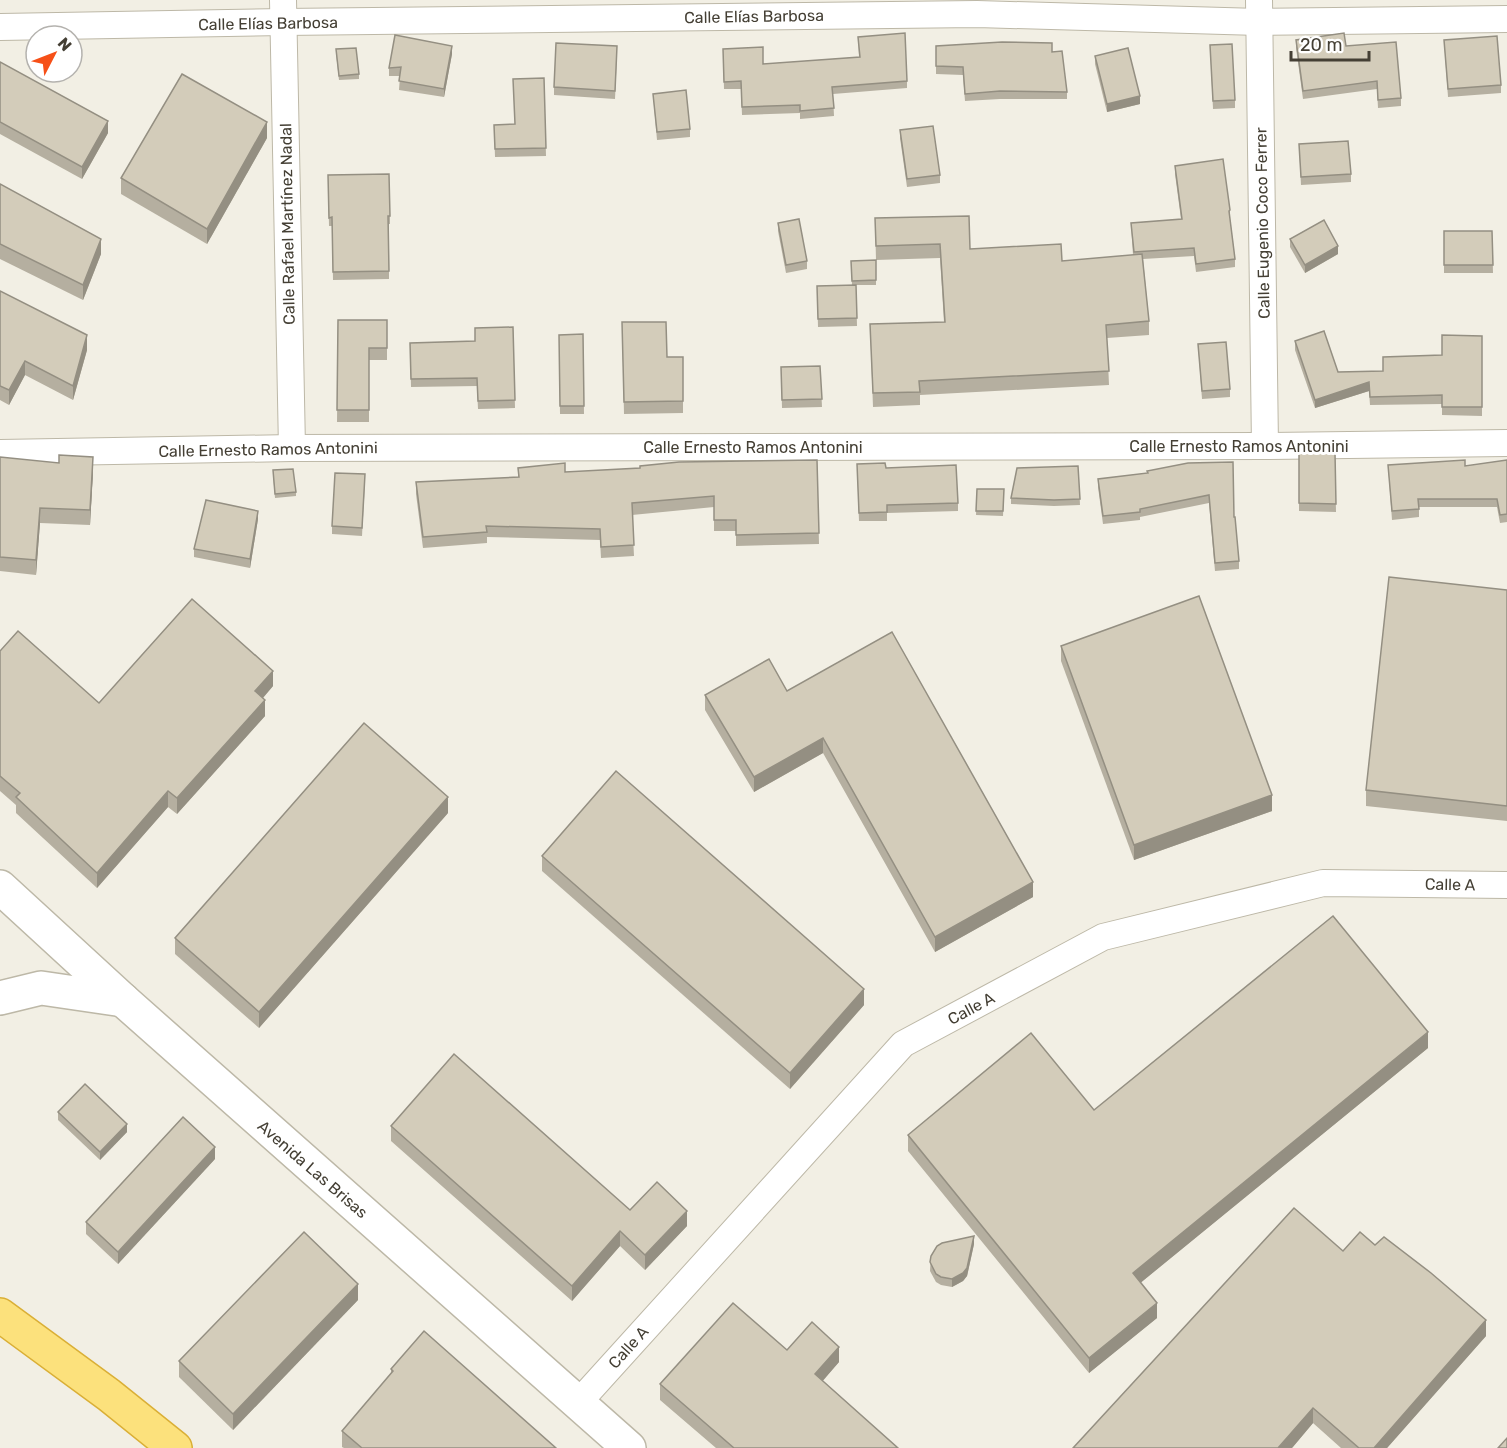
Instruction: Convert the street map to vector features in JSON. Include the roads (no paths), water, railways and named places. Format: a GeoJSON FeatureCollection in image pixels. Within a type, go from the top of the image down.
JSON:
{"type":"FeatureCollection","features":[{"type":"Feature","properties":{"kind":"highway"},"geometry":{"type":"LineString","coordinates":[[0,1315],[109,1395],[175,1448]]}},
{"type":"Feature","properties":{"kind":"street","name":"Calle Elías Barbosa"},"geometry":{"type":"LineString","coordinates":[[0,27],[283,11],[977,14],[1259,11],[1507,19]]}},
{"type":"Feature","properties":{"kind":"street","name":"Calle Rafael Martínez Nadal"},"geometry":{"type":"LineString","coordinates":[[283,11],[292,448]]}},
{"type":"Feature","properties":{"kind":"street","name":"Calle Eugenio Coco Ferrer"},"geometry":{"type":"LineString","coordinates":[[1259,11],[1265,446]]}},
{"type":"Feature","properties":{"kind":"street","name":"Calle Ernesto Ramos Antonini"},"geometry":{"type":"LineString","coordinates":[[0,453],[292,448],[1265,446],[1507,443]]}},
{"type":"Feature","properties":{"kind":"street","name":"Calle A"},"geometry":{"type":"LineString","coordinates":[[578,1402],[903,1044],[1103,938],[1323,883],[1507,885]]}},
{"type":"Feature","properties":{"kind":"street","name":"Avenida Las Brisas"},"geometry":{"type":"LineString","coordinates":[[5,901],[123,1000],[628,1448]]}},
{"type":"Feature","properties":{"kind":"street"},"geometry":{"type":"LineString","coordinates":[[0,998],[40,988],[123,1000]]}}]}
